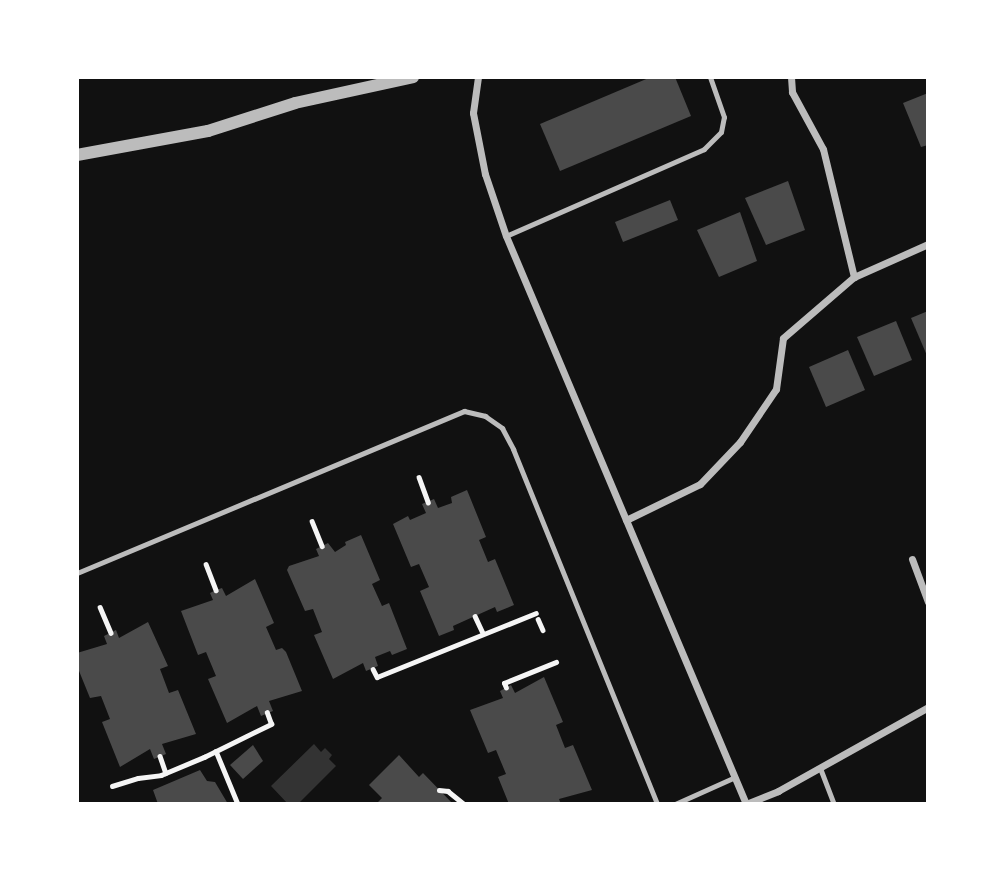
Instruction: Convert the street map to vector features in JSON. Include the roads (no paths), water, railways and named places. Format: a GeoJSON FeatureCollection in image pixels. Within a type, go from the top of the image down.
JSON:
{"type":"FeatureCollection","features":[{"type":"Feature","properties":{"kind":"street"},"geometry":{"type":"LineString","coordinates":[[77,155],[208,131],[295,103],[413,77]]}},
{"type":"Feature","properties":{"kind":"street"},"geometry":{"type":"LineString","coordinates":[[478,77],[473,113],[485,174],[506,236],[746,804],[778,791],[928,708]]}},
{"type":"Feature","properties":{"kind":"street"},"geometry":{"type":"LineString","coordinates":[[791,77],[792,92],[823,149],[854,277]]}},
{"type":"Feature","properties":{"kind":"street"},"geometry":{"type":"LineString","coordinates":[[626,520],[700,484],[740,442],[776,389],[783,338],[854,277],[928,244]]}},
{"type":"Feature","properties":{"kind":"street"},"geometry":{"type":"LineString","coordinates":[[912,559],[928,602]]}},
{"type":"Feature","properties":{"kind":"lane"},"geometry":{"type":"LineString","coordinates":[[506,236],[704,149],[721,132],[724,117],[710,77]]}},
{"type":"Feature","properties":{"kind":"lane"},"geometry":{"type":"LineString","coordinates":[[77,573],[464,411],[485,416],[502,428],[513,449],[657,804]]}},
{"type":"Feature","properties":{"kind":"lane"},"geometry":{"type":"LineString","coordinates":[[820,768],[834,804]]}},
{"type":"Feature","properties":{"kind":"lane"},"geometry":{"type":"LineString","coordinates":[[675,804],[735,777]]}}]}
